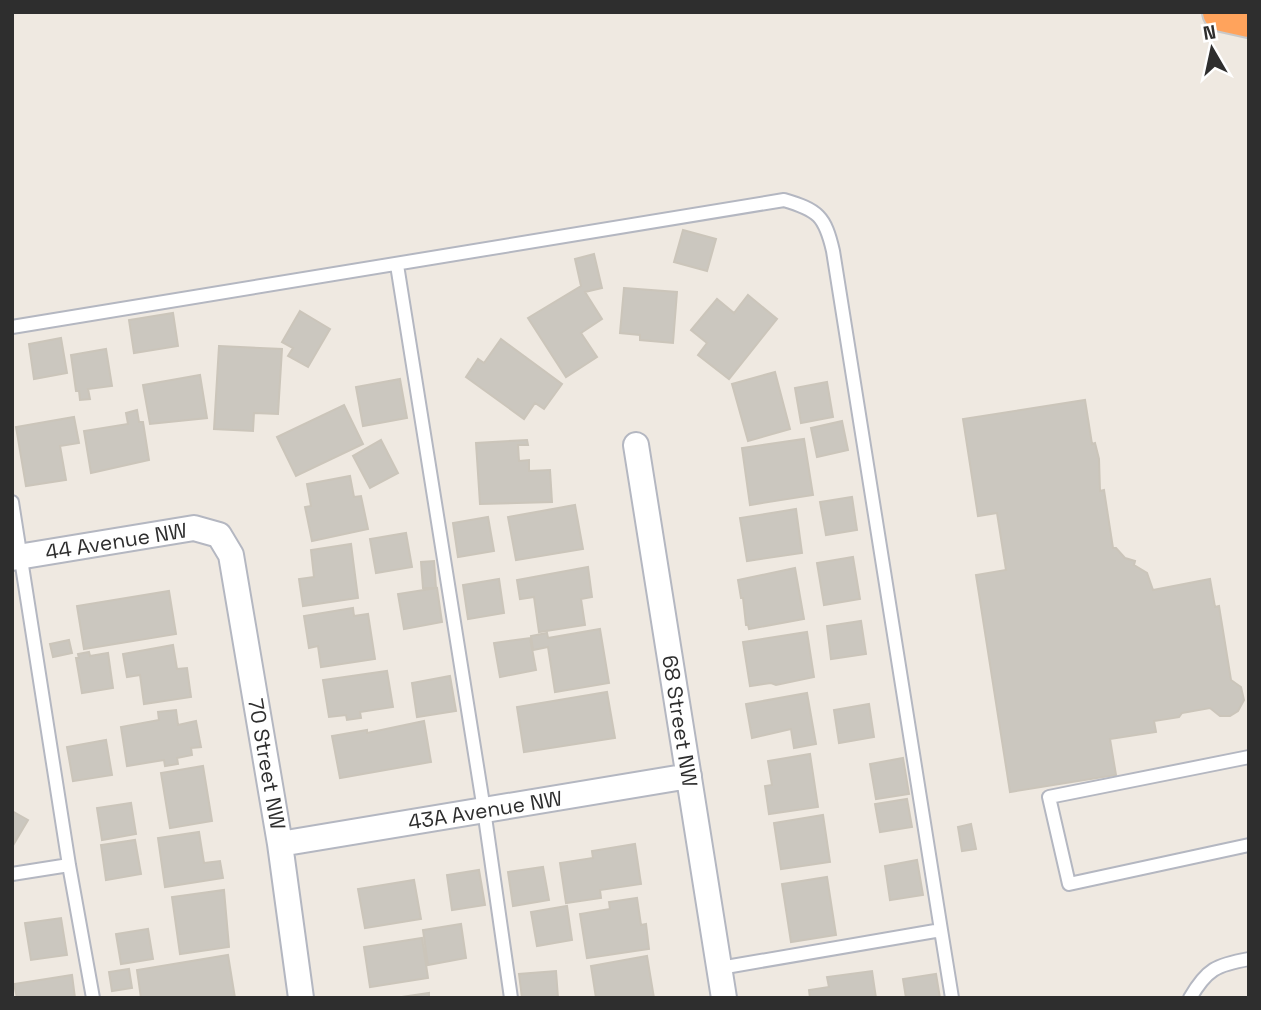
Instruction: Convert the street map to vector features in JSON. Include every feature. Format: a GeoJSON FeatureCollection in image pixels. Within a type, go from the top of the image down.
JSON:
{"type":"FeatureCollection","features":[{"type":"Feature","properties":{"kind":"highway"},"geometry":{"type":"LineString","coordinates":[[1222,12],[1249,18]]}},
{"type":"Feature","properties":{"kind":"street","name":"68 Street NW"},"geometry":{"type":"LineString","coordinates":[[636,445],[724,998]]}},
{"type":"Feature","properties":{"kind":"street","name":"44 Avenue NW"},"geometry":{"type":"LineString","coordinates":[[17,557],[194,528],[219,535]]}},
{"type":"Feature","properties":{"kind":"street","name":"70 Street NW"},"geometry":{"type":"LineString","coordinates":[[219,535],[231,555],[280,844],[301,998]]}},
{"type":"Feature","properties":{"kind":"street","name":"43A Avenue NW"},"geometry":{"type":"LineString","coordinates":[[280,844],[689,776]]}},
{"type":"Feature","properties":{"kind":"lane"},"geometry":{"type":"LineString","coordinates":[[12,327],[784,200],[810,207],[827,226],[952,998]]}},
{"type":"Feature","properties":{"kind":"lane"},"geometry":{"type":"LineString","coordinates":[[397,265],[484,810],[511,998]]}},
{"type":"Feature","properties":{"kind":"lane"},"geometry":{"type":"LineString","coordinates":[[12,502],[17,557],[93,998]]}},
{"type":"Feature","properties":{"kind":"lane"},"geometry":{"type":"LineString","coordinates":[[1249,757],[1049,797],[1069,884],[1249,845]]}},
{"type":"Feature","properties":{"kind":"lane"},"geometry":{"type":"LineString","coordinates":[[12,874],[69,865]]}},
{"type":"Feature","properties":{"kind":"lane"},"geometry":{"type":"LineString","coordinates":[[720,968],[940,930]]}},
{"type":"Feature","properties":{"kind":"lane"},"geometry":{"type":"LineString","coordinates":[[1190,998],[1200,981],[1211,970],[1222,964],[1249,960]]}},
{"type":"Feature","properties":{"kind":"building"},"geometry":{"type":"Polygon","coordinates":[[[683,230],[716,239],[707,271],[674,262],[683,230]]]}},
{"type":"Feature","properties":{"kind":"building"},"geometry":{"type":"Polygon","coordinates":[[[594,254],[602,288],[585,292],[602,319],[581,333],[597,357],[566,377],[528,318],[581,286],[575,259],[594,254]]]}},
{"type":"Feature","properties":{"kind":"building"},"geometry":{"type":"Polygon","coordinates":[[[624,288],[677,292],[673,343],[640,340],[640,335],[620,333],[624,288]]]}},
{"type":"Feature","properties":{"kind":"building"},"geometry":{"type":"Polygon","coordinates":[[[748,295],[777,319],[729,379],[698,355],[707,343],[691,330],[717,299],[734,313],[748,295]]]}},
{"type":"Feature","properties":{"kind":"building"},"geometry":{"type":"Polygon","coordinates":[[[300,311],[330,329],[308,367],[288,356],[293,348],[282,342],[300,311]]]}},
{"type":"Feature","properties":{"kind":"building"},"geometry":{"type":"Polygon","coordinates":[[[173,313],[178,346],[134,353],[129,320],[173,313]]]}},
{"type":"Feature","properties":{"kind":"building"},"geometry":{"type":"Polygon","coordinates":[[[61,338],[67,373],[34,379],[29,344],[61,338]]]}},
{"type":"Feature","properties":{"kind":"building"},"geometry":{"type":"Polygon","coordinates":[[[501,339],[562,384],[544,409],[535,403],[524,419],[466,377],[478,359],[484,363],[501,339]]]}},
{"type":"Feature","properties":{"kind":"building"},"geometry":{"type":"Polygon","coordinates":[[[219,346],[282,349],[278,414],[254,413],[253,431],[214,429],[219,346]]]}},
{"type":"Feature","properties":{"kind":"building"},"geometry":{"type":"Polygon","coordinates":[[[106,349],[112,386],[88,389],[90,399],[80,400],[79,391],[76,391],[71,355],[106,349]]]}},
{"type":"Feature","properties":{"kind":"building"},"geometry":{"type":"Polygon","coordinates":[[[775,372],[790,429],[748,441],[732,384],[775,372]]]}},
{"type":"Feature","properties":{"kind":"building"},"geometry":{"type":"Polygon","coordinates":[[[200,375],[207,418],[150,424],[143,385],[200,375]]]}},
{"type":"Feature","properties":{"kind":"building"},"geometry":{"type":"Polygon","coordinates":[[[400,379],[407,418],[363,426],[356,387],[400,379]]]}},
{"type":"Feature","properties":{"kind":"building"},"geometry":{"type":"Polygon","coordinates":[[[827,382],[833,417],[801,423],[795,388],[827,382]]]}},
{"type":"Feature","properties":{"kind":"building"},"geometry":{"type":"Polygon","coordinates":[[[1085,400],[1092,444],[1095,443],[1099,459],[1100,491],[1104,490],[1113,548],[1125,558],[1135,561],[1134,565],[1147,573],[1153,590],[1210,579],[1215,607],[1219,606],[1231,680],[1241,687],[1244,700],[1238,711],[1230,716],[1220,716],[1210,708],[1182,713],[1179,717],[1154,721],[1156,732],[1110,739],[1116,775],[1010,792],[976,575],[1006,570],[997,513],[978,516],[963,419],[1085,400]]]}},
{"type":"Feature","properties":{"kind":"building"},"geometry":{"type":"Polygon","coordinates":[[[344,405],[363,444],[296,476],[277,437],[344,405]]]}},
{"type":"Feature","properties":{"kind":"building"},"geometry":{"type":"Polygon","coordinates":[[[137,410],[139,422],[143,422],[149,460],[91,473],[84,431],[128,424],[126,413],[137,410]]]}},
{"type":"Feature","properties":{"kind":"building"},"geometry":{"type":"Polygon","coordinates":[[[74,417],[79,443],[60,446],[66,480],[26,486],[16,427],[74,417]]]}},
{"type":"Feature","properties":{"kind":"building"},"geometry":{"type":"Polygon","coordinates":[[[842,421],[848,450],[817,457],[811,428],[842,421]]]}},
{"type":"Feature","properties":{"kind":"building"},"geometry":{"type":"Polygon","coordinates":[[[804,439],[813,495],[750,505],[742,448],[804,439]]]}},
{"type":"Feature","properties":{"kind":"building"},"geometry":{"type":"Polygon","coordinates":[[[381,440],[398,473],[370,488],[353,456],[381,440]]]}},
{"type":"Feature","properties":{"kind":"building"},"geometry":{"type":"Polygon","coordinates":[[[527,440],[528,445],[518,445],[519,461],[529,460],[529,471],[550,470],[552,502],[480,504],[476,443],[527,440]]]}},
{"type":"Feature","properties":{"kind":"building"},"geometry":{"type":"Polygon","coordinates":[[[350,476],[354,497],[361,496],[368,529],[312,541],[305,507],[311,506],[307,484],[350,476]]]}},
{"type":"Feature","properties":{"kind":"building"},"geometry":{"type":"Polygon","coordinates":[[[852,497],[857,530],[826,535],[820,502],[852,497]]]}},
{"type":"Feature","properties":{"kind":"building"},"geometry":{"type":"Polygon","coordinates":[[[575,505],[583,549],[516,560],[508,517],[575,505]]]}},
{"type":"Feature","properties":{"kind":"building"},"geometry":{"type":"Polygon","coordinates":[[[796,509],[802,553],[747,561],[740,518],[796,509]]]}},
{"type":"Feature","properties":{"kind":"building"},"geometry":{"type":"Polygon","coordinates":[[[488,517],[494,551],[458,557],[453,523],[488,517]]]}},
{"type":"Feature","properties":{"kind":"building"},"geometry":{"type":"Polygon","coordinates":[[[406,533],[412,567],[376,573],[370,539],[406,533]]]}},
{"type":"Feature","properties":{"kind":"building"},"geometry":{"type":"Polygon","coordinates":[[[351,544],[358,598],[303,606],[299,579],[314,577],[311,550],[351,544]]]}},
{"type":"Feature","properties":{"kind":"building"},"geometry":{"type":"Polygon","coordinates":[[[853,557],[860,599],[824,605],[817,563],[853,557]]]}},
{"type":"Feature","properties":{"kind":"building"},"geometry":{"type":"Polygon","coordinates":[[[434,561],[436,588],[423,588],[421,562],[434,561]]]}},
{"type":"Feature","properties":{"kind":"building"},"geometry":{"type":"Polygon","coordinates":[[[588,567],[592,597],[581,599],[585,625],[539,632],[534,597],[520,599],[517,580],[588,567]]]}},
{"type":"Feature","properties":{"kind":"building"},"geometry":{"type":"Polygon","coordinates":[[[795,568],[804,619],[749,629],[738,580],[795,568]]]}},
{"type":"Feature","properties":{"kind":"building"},"geometry":{"type":"Polygon","coordinates":[[[499,579],[504,613],[468,619],[463,585],[499,579]]]}},
{"type":"Feature","properties":{"kind":"building"},"geometry":{"type":"Polygon","coordinates":[[[437,588],[442,622],[404,629],[398,594],[437,588]]]}},
{"type":"Feature","properties":{"kind":"building"},"geometry":{"type":"Polygon","coordinates":[[[169,591],[176,634],[84,649],[77,606],[169,591]]]}},
{"type":"Feature","properties":{"kind":"building"},"geometry":{"type":"Polygon","coordinates":[[[353,608],[354,616],[368,614],[375,659],[321,667],[318,646],[309,648],[304,616],[353,608]]]}},
{"type":"Feature","properties":{"kind":"building"},"geometry":{"type":"Polygon","coordinates":[[[861,621],[866,654],[831,659],[827,626],[861,621]]]}},
{"type":"Feature","properties":{"kind":"building"},"geometry":{"type":"Polygon","coordinates":[[[600,629],[609,683],[555,692],[548,647],[533,650],[531,636],[547,633],[548,638],[600,629]]]}},
{"type":"Feature","properties":{"kind":"building"},"geometry":{"type":"Polygon","coordinates":[[[807,632],[814,677],[776,685],[771,683],[750,686],[743,642],[807,632]]]}},
{"type":"Feature","properties":{"kind":"building"},"geometry":{"type":"Polygon","coordinates":[[[530,638],[536,670],[500,677],[494,643],[530,638]]]}},
{"type":"Feature","properties":{"kind":"building"},"geometry":{"type":"Polygon","coordinates":[[[69,640],[72,653],[53,657],[50,644],[69,640]]]}},
{"type":"Feature","properties":{"kind":"building"},"geometry":{"type":"Polygon","coordinates":[[[173,645],[177,669],[187,668],[191,697],[144,704],[140,675],[127,677],[123,654],[173,645]]]}},
{"type":"Feature","properties":{"kind":"building"},"geometry":{"type":"Polygon","coordinates":[[[89,652],[90,656],[108,653],[113,688],[82,693],[76,658],[79,658],[78,654],[89,652]]]}},
{"type":"Feature","properties":{"kind":"building"},"geometry":{"type":"Polygon","coordinates":[[[387,671],[393,707],[360,712],[361,718],[347,720],[346,715],[329,717],[323,680],[387,671]]]}},
{"type":"Feature","properties":{"kind":"building"},"geometry":{"type":"Polygon","coordinates":[[[450,676],[456,711],[417,717],[412,683],[450,676]]]}},
{"type":"Feature","properties":{"kind":"building"},"geometry":{"type":"Polygon","coordinates":[[[607,692],[615,738],[524,752],[517,707],[607,692]]]}},
{"type":"Feature","properties":{"kind":"building"},"geometry":{"type":"Polygon","coordinates":[[[807,693],[816,744],[794,748],[791,729],[752,738],[746,704],[807,693]]]}},
{"type":"Feature","properties":{"kind":"building"},"geometry":{"type":"Polygon","coordinates":[[[869,704],[874,737],[839,743],[834,710],[869,704]]]}},
{"type":"Feature","properties":{"kind":"building"},"geometry":{"type":"Polygon","coordinates":[[[176,710],[178,725],[196,721],[201,747],[191,748],[192,755],[177,758],[178,764],[165,766],[164,760],[127,766],[121,727],[159,720],[158,712],[176,710]]]}},
{"type":"Feature","properties":{"kind":"building"},"geometry":{"type":"Polygon","coordinates":[[[424,721],[431,762],[340,778],[332,736],[367,730],[367,733],[424,721]]]}},
{"type":"Feature","properties":{"kind":"building"},"geometry":{"type":"Polygon","coordinates":[[[106,740],[112,775],[73,781],[67,747],[106,740]]]}},
{"type":"Feature","properties":{"kind":"building"},"geometry":{"type":"Polygon","coordinates":[[[810,754],[818,807],[769,814],[765,786],[772,785],[768,761],[810,754]]]}},
{"type":"Feature","properties":{"kind":"building"},"geometry":{"type":"Polygon","coordinates":[[[903,758],[909,794],[876,799],[870,764],[903,758]]]}},
{"type":"Feature","properties":{"kind":"building"},"geometry":{"type":"Polygon","coordinates":[[[203,766],[212,821],[170,828],[161,773],[203,766]]]}},
{"type":"Feature","properties":{"kind":"building"},"geometry":{"type":"Polygon","coordinates":[[[907,799],[912,827],[880,832],[875,804],[907,799]]]}},
{"type":"Feature","properties":{"kind":"building"},"geometry":{"type":"Polygon","coordinates":[[[131,803],[136,834],[102,840],[97,808],[131,803]]]}},
{"type":"Feature","properties":{"kind":"building"},"geometry":{"type":"Polygon","coordinates":[[[12,811],[28,820],[12,847],[12,811]]]}},
{"type":"Feature","properties":{"kind":"building"},"geometry":{"type":"Polygon","coordinates":[[[823,815],[830,862],[781,869],[774,823],[823,815]]]}},
{"type":"Feature","properties":{"kind":"building"},"geometry":{"type":"Polygon","coordinates":[[[971,824],[976,849],[962,851],[958,827],[971,824]]]}},
{"type":"Feature","properties":{"kind":"building"},"geometry":{"type":"Polygon","coordinates":[[[199,832],[204,863],[220,861],[223,878],[165,887],[158,838],[199,832]]]}},
{"type":"Feature","properties":{"kind":"building"},"geometry":{"type":"Polygon","coordinates":[[[135,840],[141,874],[106,880],[101,845],[135,840]]]}},
{"type":"Feature","properties":{"kind":"building"},"geometry":{"type":"Polygon","coordinates":[[[635,844],[641,884],[600,890],[601,898],[566,903],[560,863],[593,858],[592,851],[635,844]]]}},
{"type":"Feature","properties":{"kind":"building"},"geometry":{"type":"Polygon","coordinates":[[[917,860],[923,895],[890,900],[885,866],[917,860]]]}},
{"type":"Feature","properties":{"kind":"building"},"geometry":{"type":"Polygon","coordinates":[[[543,867],[549,900],[513,906],[508,872],[543,867]]]}},
{"type":"Feature","properties":{"kind":"building"},"geometry":{"type":"Polygon","coordinates":[[[479,870],[485,905],[452,910],[447,875],[479,870]]]}},
{"type":"Feature","properties":{"kind":"building"},"geometry":{"type":"Polygon","coordinates":[[[827,877],[836,935],[791,942],[782,884],[827,877]]]}},
{"type":"Feature","properties":{"kind":"building"},"geometry":{"type":"Polygon","coordinates":[[[414,880],[421,919],[365,928],[358,889],[414,880]]]}},
{"type":"Feature","properties":{"kind":"building"},"geometry":{"type":"Polygon","coordinates":[[[224,890],[229,947],[180,954],[172,897],[224,890]]]}},
{"type":"Feature","properties":{"kind":"building"},"geometry":{"type":"Polygon","coordinates":[[[637,898],[641,925],[646,924],[649,949],[587,958],[580,914],[610,909],[609,902],[637,898]]]}},
{"type":"Feature","properties":{"kind":"building"},"geometry":{"type":"Polygon","coordinates":[[[567,906],[572,940],[537,946],[531,912],[567,906]]]}},
{"type":"Feature","properties":{"kind":"building"},"geometry":{"type":"Polygon","coordinates":[[[61,918],[67,955],[31,960],[25,923],[61,918]]]}},
{"type":"Feature","properties":{"kind":"building"},"geometry":{"type":"Polygon","coordinates":[[[461,924],[466,958],[428,965],[423,930],[461,924]]]}},
{"type":"Feature","properties":{"kind":"building"},"geometry":{"type":"Polygon","coordinates":[[[148,929],[153,959],[121,964],[116,934],[148,929]]]}},
{"type":"Feature","properties":{"kind":"building"},"geometry":{"type":"Polygon","coordinates":[[[422,938],[428,978],[370,987],[364,947],[422,938]]]}},
{"type":"Feature","properties":{"kind":"building"},"geometry":{"type":"Polygon","coordinates":[[[228,955],[235,998],[141,998],[137,970],[228,955]]]}},
{"type":"Feature","properties":{"kind":"building"},"geometry":{"type":"Polygon","coordinates":[[[647,956],[654,998],[596,998],[591,966],[647,956]]]}},
{"type":"Feature","properties":{"kind":"building"},"geometry":{"type":"Polygon","coordinates":[[[129,969],[132,988],[112,991],[109,972],[129,969]]]}},
{"type":"Feature","properties":{"kind":"building"},"geometry":{"type":"Polygon","coordinates":[[[556,971],[558,998],[522,998],[519,974],[556,971]]]}},
{"type":"Feature","properties":{"kind":"building"},"geometry":{"type":"Polygon","coordinates":[[[872,971],[876,998],[810,998],[809,990],[829,987],[827,977],[872,971]]]}},
{"type":"Feature","properties":{"kind":"building"},"geometry":{"type":"Polygon","coordinates":[[[936,974],[940,998],[906,998],[903,979],[936,974]]]}},
{"type":"Feature","properties":{"kind":"building"},"geometry":{"type":"Polygon","coordinates":[[[72,975],[75,998],[17,998],[14,984],[72,975]]]}},
{"type":"Feature","properties":{"kind":"building"},"geometry":{"type":"Polygon","coordinates":[[[429,993],[429,998],[395,998],[429,993]]]}}]}
